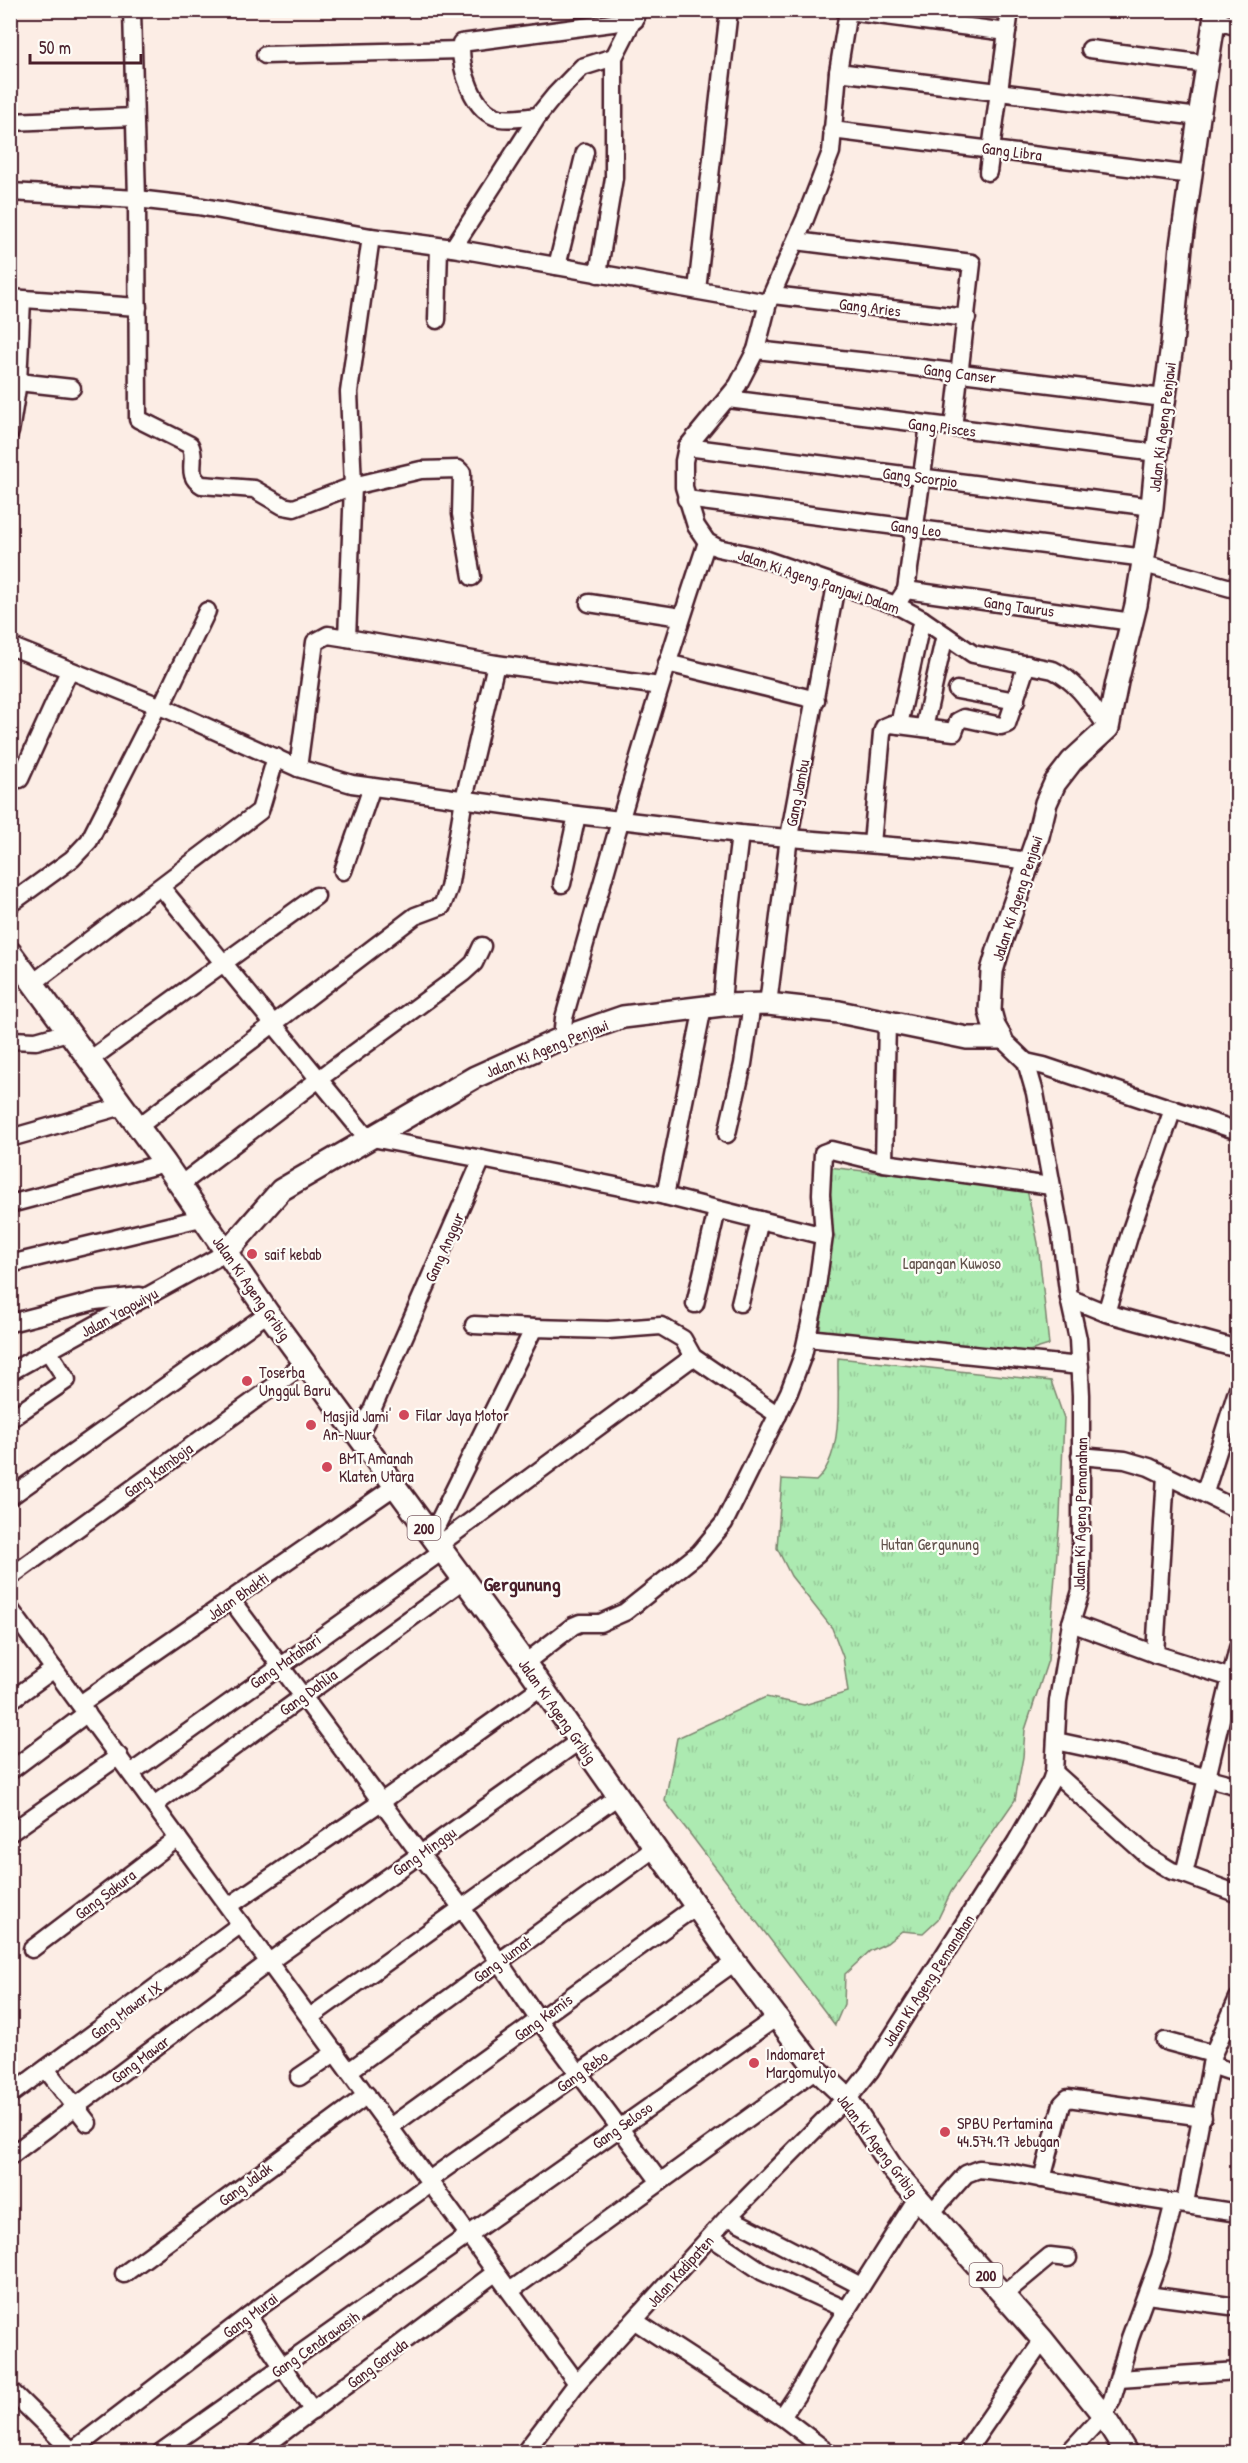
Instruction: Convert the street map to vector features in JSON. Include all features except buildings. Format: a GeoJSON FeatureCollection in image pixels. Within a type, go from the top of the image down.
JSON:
{"type":"FeatureCollection","features":[{"type":"Feature","properties":{"kind":"main road","name":"Jalan Ki Ageng Penjawi"},"geometry":{"type":"LineString","coordinates":[[1001,1038],[994,1026],[990,1011],[992,971],[1030,861],[1046,803],[1055,783],[1072,761],[1108,728],[1145,561],[1181,246],[1216,15]]}},
{"type":"Feature","properties":{"kind":"main road","name":"Jalan Ki Ageng Gribig"},"geometry":{"type":"LineString","coordinates":[[10,952],[165,1163],[268,1313],[525,1664],[735,1962],[816,2069],[848,2096],[894,2171],[1044,2340],[1103,2415],[1126,2452]]}},
{"type":"Feature","properties":{"kind":"main road","name":"Jalan Ki Ageng Penjawi"},"geometry":{"type":"LineString","coordinates":[[227,1252],[281,1190],[475,1077],[562,1038],[623,1017],[712,1006],[760,1004],[806,1007],[967,1038],[1001,1038]]}},
{"type":"Feature","properties":{"kind":"street"},"geometry":{"type":"LineString","coordinates":[[132,10],[137,199],[138,419],[190,445],[194,452],[192,475],[196,482],[202,485],[254,489],[283,506],[294,508],[353,486],[421,470],[458,469],[462,472],[461,514],[472,577]]}},
{"type":"Feature","properties":{"kind":"street"},"geometry":{"type":"LineString","coordinates":[[697,290],[729,10]]}},
{"type":"Feature","properties":{"kind":"street"},"geometry":{"type":"LineString","coordinates":[[988,172],[1010,10]]}},
{"type":"Feature","properties":{"kind":"street"},"geometry":{"type":"LineString","coordinates":[[562,1038],[564,1018],[620,819],[681,617],[707,542],[696,526],[686,499],[684,473],[687,447],[715,411],[728,399],[744,376],[756,350],[770,299],[796,241],[828,159],[847,11],[1007,32]]}},
{"type":"Feature","properties":{"kind":"street"},"geometry":{"type":"LineString","coordinates":[[538,116],[502,118],[494,116],[477,103],[471,90],[461,43],[636,15]]}},
{"type":"Feature","properties":{"kind":"street"},"geometry":{"type":"LineString","coordinates":[[598,274],[614,178],[615,57],[636,15]]}},
{"type":"Feature","properties":{"kind":"street"},"geometry":{"type":"LineString","coordinates":[[1216,15],[1238,27]]}},
{"type":"Feature","properties":{"kind":"street"},"geometry":{"type":"LineString","coordinates":[[1090,49],[1207,64]]}},
{"type":"Feature","properties":{"kind":"street"},"geometry":{"type":"LineString","coordinates":[[265,55],[461,50]]}},
{"type":"Feature","properties":{"kind":"street"},"geometry":{"type":"LineString","coordinates":[[436,320],[446,247],[538,116],[577,71],[582,67],[615,57]]}},
{"type":"Feature","properties":{"kind":"street"},"geometry":{"type":"LineString","coordinates":[[838,72],[1199,117]]}},
{"type":"Feature","properties":{"kind":"street"},"geometry":{"type":"LineString","coordinates":[[10,122],[134,117]]}},
{"type":"Feature","properties":{"kind":"street","name":"Gang Libra"},"geometry":{"type":"LineString","coordinates":[[832,130],[991,148],[1192,175]]}},
{"type":"Feature","properties":{"kind":"street"},"geometry":{"type":"LineString","coordinates":[[557,266],[585,153]]}},
{"type":"Feature","properties":{"kind":"street","name":"Gang Aries"},"geometry":{"type":"LineString","coordinates":[[10,192],[137,199],[198,206],[371,237],[446,247],[697,290],[967,318]]}},
{"type":"Feature","properties":{"kind":"street"},"geometry":{"type":"LineString","coordinates":[[347,638],[353,486],[349,392],[371,237]]}},
{"type":"Feature","properties":{"kind":"street"},"geometry":{"type":"LineString","coordinates":[[796,241],[970,262],[973,267],[953,428]]}},
{"type":"Feature","properties":{"kind":"street"},"geometry":{"type":"LineString","coordinates":[[10,432],[18,382],[16,299],[138,307]]}},
{"type":"Feature","properties":{"kind":"street","name":"Gang Canser"},"geometry":{"type":"LineString","coordinates":[[756,350],[1164,398]]}},
{"type":"Feature","properties":{"kind":"street"},"geometry":{"type":"LineString","coordinates":[[18,382],[72,388]]}},
{"type":"Feature","properties":{"kind":"street","name":"Gang Pisces"},"geometry":{"type":"LineString","coordinates":[[728,399],[1157,453]]}},
{"type":"Feature","properties":{"kind":"street"},"geometry":{"type":"LineString","coordinates":[[896,605],[906,590],[929,425]]}},
{"type":"Feature","properties":{"kind":"street","name":"Gang Scorpio"},"geometry":{"type":"LineString","coordinates":[[687,447],[1152,507]]}},
{"type":"Feature","properties":{"kind":"street","name":"Gang Leo"},"geometry":{"type":"LineString","coordinates":[[686,499],[1145,561],[1238,590]]}},
{"type":"Feature","properties":{"kind":"street","name":"Jalan Ki Ageng Panjawi Dalam"},"geometry":{"type":"LineString","coordinates":[[707,542],[718,548],[755,556],[896,605],[922,619],[972,654],[1027,664],[1065,675],[1074,682],[1108,728]]}},
{"type":"Feature","properties":{"kind":"street","name":"Gang Jambu"},"geometry":{"type":"LineString","coordinates":[[727,1134],[760,1004],[836,585]]}},
{"type":"Feature","properties":{"kind":"street","name":"Gang Taurus"},"geometry":{"type":"LineString","coordinates":[[906,590],[1132,622]]}},
{"type":"Feature","properties":{"kind":"street"},"geometry":{"type":"LineString","coordinates":[[589,603],[681,617]]}},
{"type":"Feature","properties":{"kind":"street"},"geometry":{"type":"LineString","coordinates":[[10,904],[72,859],[89,841],[207,611]]}},
{"type":"Feature","properties":{"kind":"street"},"geometry":{"type":"LineString","coordinates":[[899,725],[922,619]]}},
{"type":"Feature","properties":{"kind":"street"},"geometry":{"type":"LineString","coordinates":[[924,728],[945,634]]}},
{"type":"Feature","properties":{"kind":"street"},"geometry":{"type":"LineString","coordinates":[[298,768],[315,642],[328,635],[496,664],[660,686]]}},
{"type":"Feature","properties":{"kind":"street"},"geometry":{"type":"LineString","coordinates":[[10,646],[159,706],[298,768],[352,784],[577,815],[740,834],[872,844],[1030,861]]}},
{"type":"Feature","properties":{"kind":"street"},"geometry":{"type":"LineString","coordinates":[[667,663],[816,700]]}},
{"type":"Feature","properties":{"kind":"street"},"geometry":{"type":"LineString","coordinates":[[138,1127],[415,916],[442,906],[449,888],[464,799],[496,664]]}},
{"type":"Feature","properties":{"kind":"street"},"geometry":{"type":"LineString","coordinates":[[872,844],[884,727],[891,724],[954,732],[958,721],[964,718],[1001,726],[1007,724],[1011,718],[1027,664]]}},
{"type":"Feature","properties":{"kind":"street"},"geometry":{"type":"LineString","coordinates":[[20,779],[69,671]]}},
{"type":"Feature","properties":{"kind":"street"},"geometry":{"type":"LineString","coordinates":[[957,690],[1016,701]]}},
{"type":"Feature","properties":{"kind":"street"},"geometry":{"type":"LineString","coordinates":[[33,983],[260,811],[276,757]]}},
{"type":"Feature","properties":{"kind":"street"},"geometry":{"type":"LineString","coordinates":[[343,871],[372,787]]}},
{"type":"Feature","properties":{"kind":"street"},"geometry":{"type":"LineString","coordinates":[[562,884],[577,815]]}},
{"type":"Feature","properties":{"kind":"street"},"geometry":{"type":"LineString","coordinates":[[665,1196],[712,1006],[731,911],[740,834]]}},
{"type":"Feature","properties":{"kind":"street"},"geometry":{"type":"LineString","coordinates":[[161,887],[370,1138],[665,1196],[824,1236]]}},
{"type":"Feature","properties":{"kind":"street"},"geometry":{"type":"LineString","coordinates":[[88,1061],[316,896]]}},
{"type":"Feature","properties":{"kind":"street"},"geometry":{"type":"LineString","coordinates":[[180,1185],[463,973],[474,963],[482,946]]}},
{"type":"Feature","properties":{"kind":"street"},"geometry":{"type":"LineString","coordinates":[[884,1163],[886,1022]]}},
{"type":"Feature","properties":{"kind":"street"},"geometry":{"type":"LineString","coordinates":[[10,1040],[36,1041],[68,1032]]}},
{"type":"Feature","properties":{"kind":"street","name":"Jalan Ki Ageng Pemanahan"},"geometry":{"type":"LineString","coordinates":[[848,2096],[870,2071],[1047,1790],[1054,1772],[1058,1701],[1071,1623],[1081,1591],[1078,1339],[1069,1298],[1061,1236],[1035,1093],[1026,1062],[1001,1038]]}},
{"type":"Feature","properties":{"kind":"street"},"geometry":{"type":"LineString","coordinates":[[1026,1062],[1238,1131]]}},
{"type":"Feature","properties":{"kind":"street"},"geometry":{"type":"LineString","coordinates":[[10,1138],[123,1106]]}},
{"type":"Feature","properties":{"kind":"street"},"geometry":{"type":"LineString","coordinates":[[1106,1313],[1131,1230],[1173,1109]]}},
{"type":"Feature","properties":{"kind":"street"},"geometry":{"type":"LineString","coordinates":[[525,1664],[573,1626],[580,1623],[600,1623],[625,1612],[699,1553],[724,1523],[778,1415],[803,1355],[815,1301],[824,1236],[821,1194],[823,1153],[831,1150],[884,1163],[1051,1185]]}},
{"type":"Feature","properties":{"kind":"street","name":"Gang Anggur"},"geometry":{"type":"LineString","coordinates":[[358,1436],[372,1410],[482,1159]]}},
{"type":"Feature","properties":{"kind":"street"},"geometry":{"type":"LineString","coordinates":[[10,1203],[165,1163]]}},
{"type":"Feature","properties":{"kind":"street"},"geometry":{"type":"LineString","coordinates":[[695,1304],[717,1210]]}},
{"type":"Feature","properties":{"kind":"street"},"geometry":{"type":"LineString","coordinates":[[10,1264],[201,1218]]}},
{"type":"Feature","properties":{"kind":"street"},"geometry":{"type":"LineString","coordinates":[[741,1303],[760,1220]]}},
{"type":"Feature","properties":{"kind":"street","name":"Jalan Yaqowiyu"},"geometry":{"type":"LineString","coordinates":[[10,1372],[227,1252]]}},
{"type":"Feature","properties":{"kind":"street"},"geometry":{"type":"LineString","coordinates":[[10,1323],[95,1301],[150,1295]]}},
{"type":"Feature","properties":{"kind":"street"},"geometry":{"type":"LineString","coordinates":[[1069,1298],[1106,1313],[1238,1349]]}},
{"type":"Feature","properties":{"kind":"street"},"geometry":{"type":"LineString","coordinates":[[10,1497],[268,1313]]}},
{"type":"Feature","properties":{"kind":"street"},"geometry":{"type":"LineString","coordinates":[[474,1325],[608,1330],[661,1326],[683,1339],[693,1357],[778,1415]]}},
{"type":"Feature","properties":{"kind":"street"},"geometry":{"type":"LineString","coordinates":[[436,1545],[534,1328]]}},
{"type":"Feature","properties":{"kind":"street"},"geometry":{"type":"LineString","coordinates":[[807,1338],[1080,1366]]}},
{"type":"Feature","properties":{"kind":"street"},"geometry":{"type":"LineString","coordinates":[[10,1419],[67,1380],[48,1351]]}},
{"type":"Feature","properties":{"kind":"street","name":"Gang Matahari"},"geometry":{"type":"LineString","coordinates":[[131,1773],[693,1357]]}},
{"type":"Feature","properties":{"kind":"street","name":"Gang Kamboja"},"geometry":{"type":"LineString","coordinates":[[10,1577],[306,1363]]}},
{"type":"Feature","properties":{"kind":"street"},"geometry":{"type":"LineString","coordinates":[[1204,1492],[1238,1389]]}},
{"type":"Feature","properties":{"kind":"street"},"geometry":{"type":"LineString","coordinates":[[1080,1456],[1125,1460],[1149,1467],[1238,1510]]}},
{"type":"Feature","properties":{"kind":"street"},"geometry":{"type":"LineString","coordinates":[[1155,1654],[1166,1475]]}},
{"type":"Feature","properties":{"kind":"street","name":"Jalan Bhakti"},"geometry":{"type":"LineString","coordinates":[[10,1771],[84,1708],[394,1486]]}},
{"type":"Feature","properties":{"kind":"street","name":"Gang Dahlia"},"geometry":{"type":"LineString","coordinates":[[154,1805],[463,1580]]}},
{"type":"Feature","properties":{"kind":"street"},"geometry":{"type":"LineString","coordinates":[[232,1601],[462,1908],[539,2020],[660,2182]]}},
{"type":"Feature","properties":{"kind":"street"},"geometry":{"type":"LineString","coordinates":[[10,1609],[577,2383]]}},
{"type":"Feature","properties":{"kind":"street"},"geometry":{"type":"LineString","coordinates":[[1071,1623],[1155,1654],[1234,1678]]}},
{"type":"Feature","properties":{"kind":"street"},"geometry":{"type":"LineString","coordinates":[[1184,1874],[1234,1678],[1238,1648]]}},
{"type":"Feature","properties":{"kind":"street"},"geometry":{"type":"LineString","coordinates":[[10,1701],[54,1669]]}},
{"type":"Feature","properties":{"kind":"street"},"geometry":{"type":"LineString","coordinates":[[228,1906],[381,1802],[541,1687]]}},
{"type":"Feature","properties":{"kind":"street","name":"Gang Minggu"},"geometry":{"type":"LineString","coordinates":[[269,1962],[579,1741]]}},
{"type":"Feature","properties":{"kind":"street"},"geometry":{"type":"LineString","coordinates":[[1056,1741],[1126,1756],[1238,1786]]}},
{"type":"Feature","properties":{"kind":"street"},"geometry":{"type":"LineString","coordinates":[[10,1833],[119,1756]]}},
{"type":"Feature","properties":{"kind":"street"},"geometry":{"type":"LineString","coordinates":[[1054,1772],[1143,1853],[1160,1865],[1238,1894]]}},
{"type":"Feature","properties":{"kind":"street"},"geometry":{"type":"LineString","coordinates":[[310,2017],[618,1796]]}},
{"type":"Feature","properties":{"kind":"street","name":"Gang Sakura"},"geometry":{"type":"LineString","coordinates":[[32,1949],[178,1838]]}},
{"type":"Feature","properties":{"kind":"street","name":"Gang Jumat"},"geometry":{"type":"LineString","coordinates":[[349,2071],[655,1848]]}},
{"type":"Feature","properties":{"kind":"street","name":"Gang Kemis"},"geometry":{"type":"LineString","coordinates":[[390,2127],[696,1906]]}},
{"type":"Feature","properties":{"kind":"street","name":"Gang Mawar IX"},"geometry":{"type":"LineString","coordinates":[[10,2095],[242,1924]]}},
{"type":"Feature","properties":{"kind":"street","name":"Gang Mawar"},"geometry":{"type":"LineString","coordinates":[[10,2156],[269,1962]]}},
{"type":"Feature","properties":{"kind":"street","name":"Gang Rebo"},"geometry":{"type":"LineString","coordinates":[[430,2182],[579,2072],[735,1962]]}},
{"type":"Feature","properties":{"kind":"street"},"geometry":{"type":"LineString","coordinates":[[1069,2452],[1103,2415],[1112,2400],[1130,2338],[1179,2203],[1203,2117],[1212,2060],[1238,1998]]}},
{"type":"Feature","properties":{"kind":"street","name":"Gang Seloso"},"geometry":{"type":"LineString","coordinates":[[469,2234],[777,2017]]}},
{"type":"Feature","properties":{"kind":"street"},"geometry":{"type":"LineString","coordinates":[[1166,2041],[1212,2060],[1238,2074]]}},
{"type":"Feature","properties":{"kind":"street"},"geometry":{"type":"LineString","coordinates":[[299,2077],[336,2052]]}},
{"type":"Feature","properties":{"kind":"street"},"geometry":{"type":"LineString","coordinates":[[46,2069],[88,2123]]}},
{"type":"Feature","properties":{"kind":"street"},"geometry":{"type":"LineString","coordinates":[[510,2291],[816,2069]]}},
{"type":"Feature","properties":{"kind":"street","name":"Gang Jalak"},"geometry":{"type":"LineString","coordinates":[[124,2274],[367,2095]]}},
{"type":"Feature","properties":{"kind":"street","name":"Jalan Kadipaten"},"geometry":{"type":"LineString","coordinates":[[525,2452],[577,2383],[728,2217],[848,2096]]}},
{"type":"Feature","properties":{"kind":"street"},"geometry":{"type":"LineString","coordinates":[[1042,2179],[1062,2104],[1068,2098],[1203,2117]]}},
{"type":"Feature","properties":{"kind":"street"},"geometry":{"type":"LineString","coordinates":[[782,2417],[861,2286],[924,2205],[972,2170],[993,2170],[1128,2196],[1238,2213]]}},
{"type":"Feature","properties":{"kind":"street","name":"Gang Murai"},"geometry":{"type":"LineString","coordinates":[[73,2452],[248,2316],[430,2182]]}},
{"type":"Feature","properties":{"kind":"street"},"geometry":{"type":"LineString","coordinates":[[728,2217],[861,2286]]}},
{"type":"Feature","properties":{"kind":"street","name":"Gang Cendrawasih"},"geometry":{"type":"LineString","coordinates":[[161,2452],[469,2234]]}},
{"type":"Feature","properties":{"kind":"street"},"geometry":{"type":"LineString","coordinates":[[711,2237],[764,2272],[847,2310]]}},
{"type":"Feature","properties":{"kind":"street"},"geometry":{"type":"LineString","coordinates":[[1003,2295],[1050,2256],[1068,2258]]}},
{"type":"Feature","properties":{"kind":"street","name":"Gang Garuda"},"geometry":{"type":"LineString","coordinates":[[257,2452],[496,2272]]}},
{"type":"Feature","properties":{"kind":"street"},"geometry":{"type":"LineString","coordinates":[[1147,2295],[1230,2306]]}},
{"type":"Feature","properties":{"kind":"street"},"geometry":{"type":"LineString","coordinates":[[248,2316],[313,2411]]}},
{"type":"Feature","properties":{"kind":"street"},"geometry":{"type":"LineString","coordinates":[[635,2321],[782,2417],[828,2452]]}},
{"type":"Feature","properties":{"kind":"street"},"geometry":{"type":"LineString","coordinates":[[966,2452],[1044,2340]]}},
{"type":"Feature","properties":{"kind":"street"},"geometry":{"type":"LineString","coordinates":[[1119,2379],[1238,2372]]}},
{"type":"Feature","properties":{"kind":"street"},"geometry":{"type":"LineString","coordinates":[[10,2390],[73,2452]]}},
{"type":"Feature","properties":{"kind":"green space","name":"Lapangan Kuwoso"},"geometry":{"type":"Polygon","coordinates":[[[828,1167],[1027,1189],[1038,1243],[1049,1345],[1023,1353],[820,1330],[829,1242],[828,1167]]]}},
{"type":"Feature","properties":{"kind":"green space","name":"Hutan Gergunung"},"geometry":{"type":"Polygon","coordinates":[[[838,1358],[1051,1381],[1064,1418],[1060,1516],[1048,1660],[1025,1730],[1023,1757],[1015,1800],[951,1892],[938,1919],[923,1933],[902,1931],[887,1943],[870,1951],[845,1974],[844,2004],[835,2025],[665,1801],[677,1738],[766,1697],[804,1705],[848,1692],[843,1657],[832,1628],[791,1576],[777,1548],[782,1479],[816,1481],[832,1455],[838,1423],[838,1358]]]}},
{"type":"Feature","properties":{"kind":"place","name":"saif kebab"},"geometry":{"type":"Point","coordinates":[252,1254]}},
{"type":"Feature","properties":{"kind":"place","name":"Toserba Unggul Baru"},"geometry":{"type":"Point","coordinates":[247,1381]}},
{"type":"Feature","properties":{"kind":"place","name":"Filar Jaya Motor"},"geometry":{"type":"Point","coordinates":[404,1415]}},
{"type":"Feature","properties":{"kind":"place","name":"Masjid Jami' An-Nuur"},"geometry":{"type":"Point","coordinates":[311,1425]}},
{"type":"Feature","properties":{"kind":"place","name":"BMT Amanah Klaten Utara"},"geometry":{"type":"Point","coordinates":[327,1467]}},
{"type":"Feature","properties":{"kind":"place","name":"Indomaret Margomulyo"},"geometry":{"type":"Point","coordinates":[754,2063]}},
{"type":"Feature","properties":{"kind":"place","name":"SPBU Pertamina 44.574.17 Jebugan"},"geometry":{"type":"Point","coordinates":[945,2132]}},
{"type":"Feature","properties":{"kind":"district","name":"Gergunung"},"geometry":{"type":"Point","coordinates":[522,1583]}}]}
